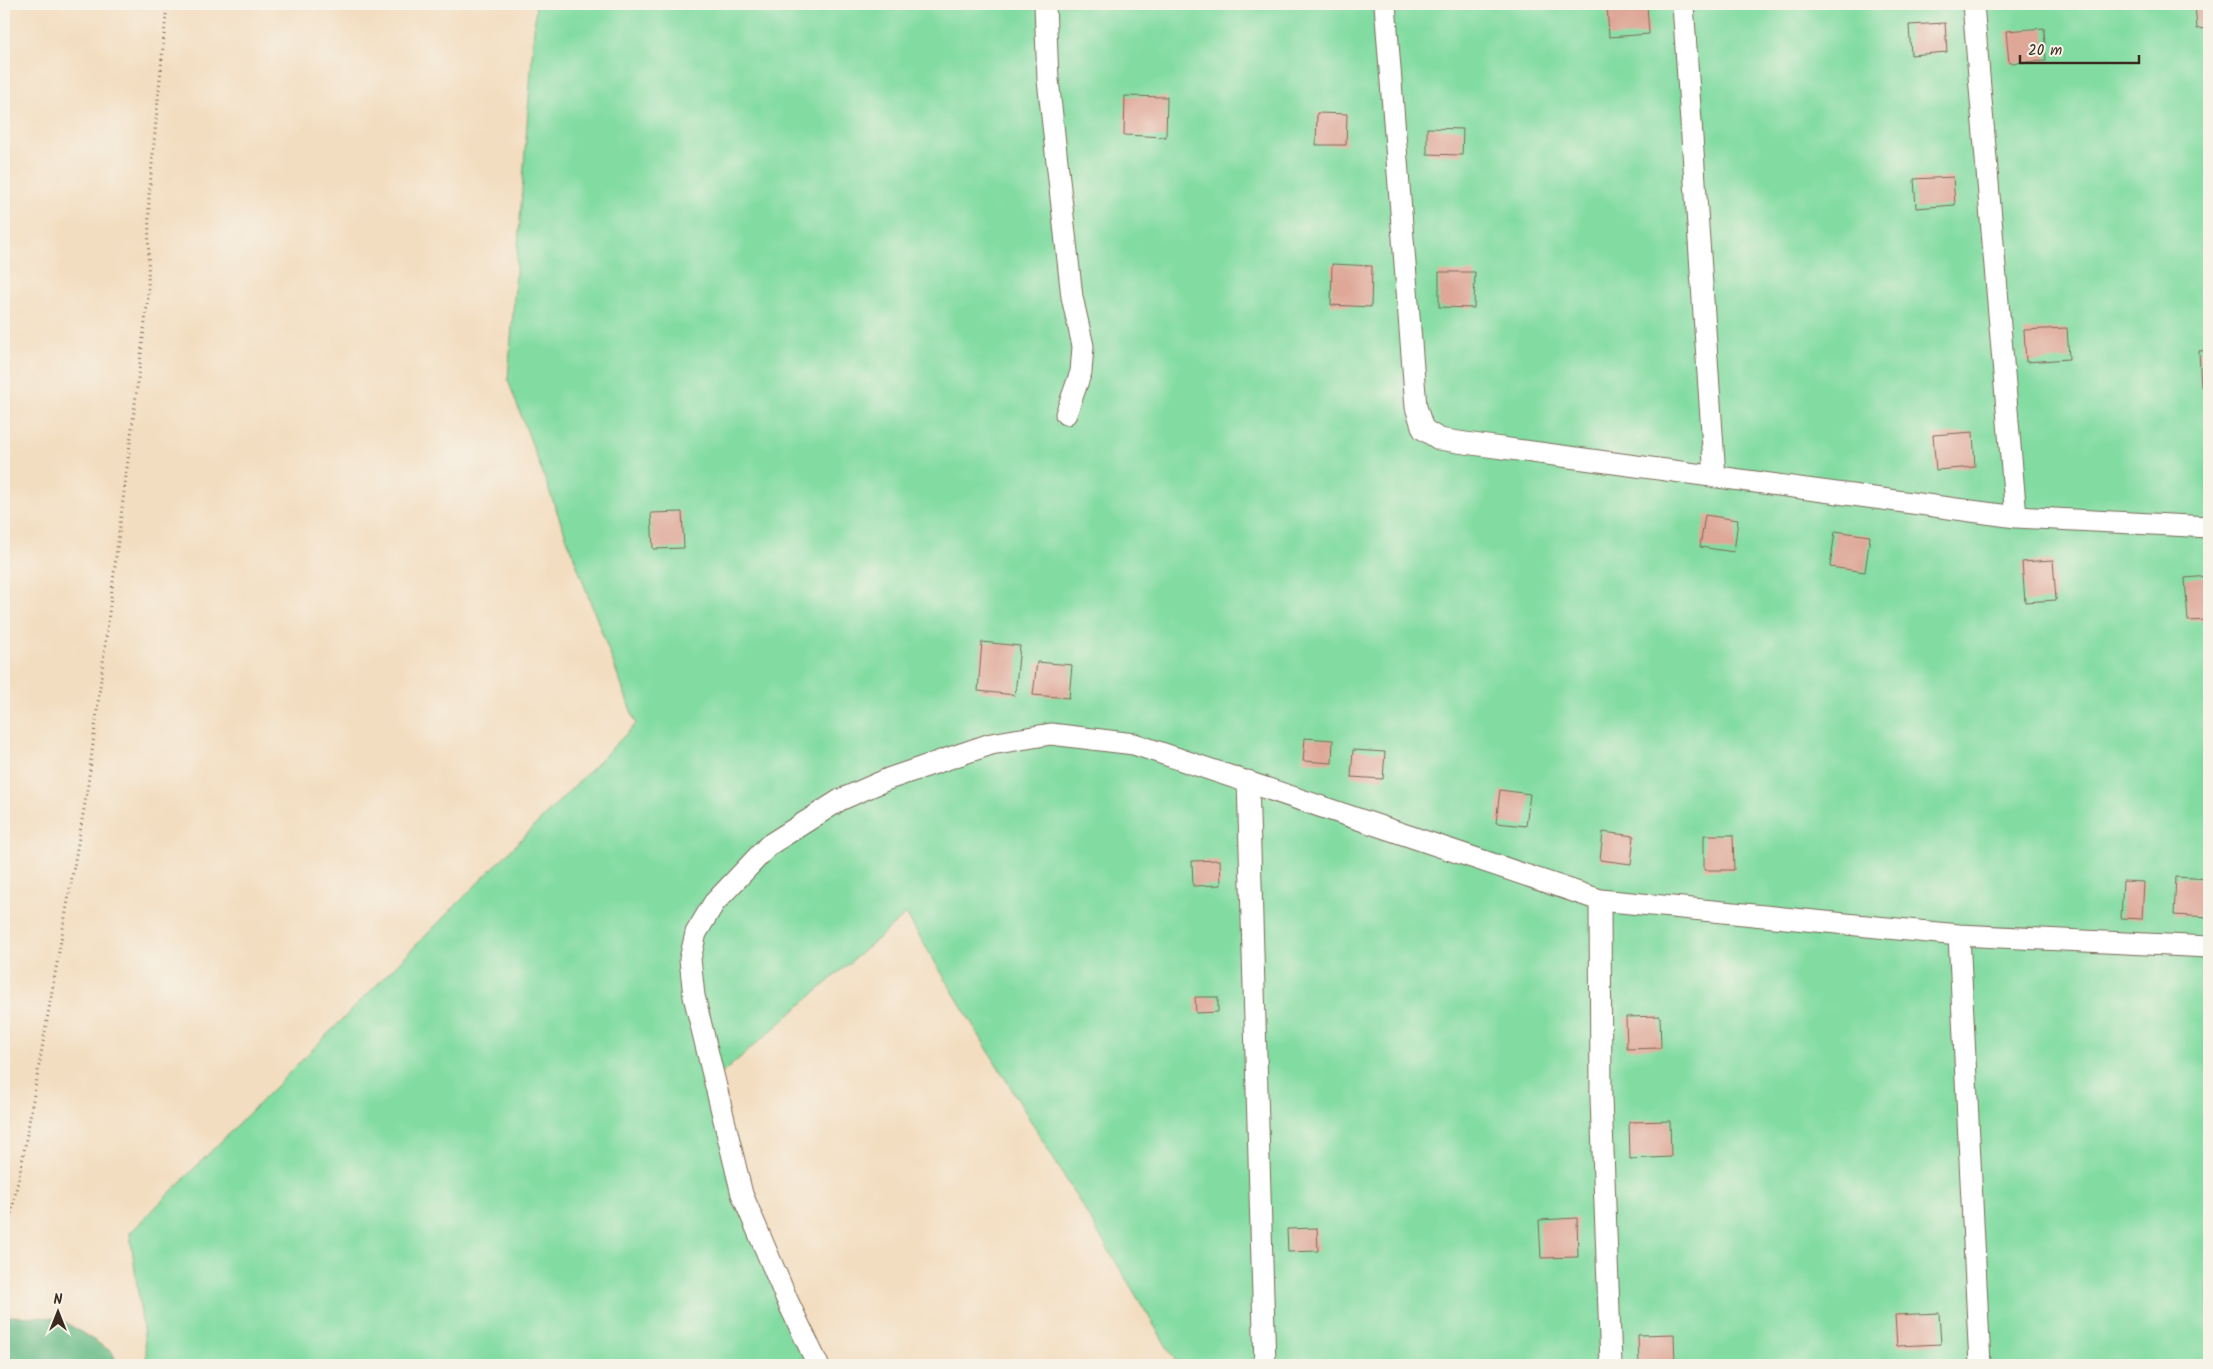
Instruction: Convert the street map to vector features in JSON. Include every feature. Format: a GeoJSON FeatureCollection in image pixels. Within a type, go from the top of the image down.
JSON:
{"type":"FeatureCollection","features":[{"type":"Feature","properties":{"kind":"lane"},"geometry":{"type":"LineString","coordinates":[[1045,4],[1048,80],[1072,297],[1083,346],[1081,372],[1066,414]]}},
{"type":"Feature","properties":{"kind":"lane"},"geometry":{"type":"LineString","coordinates":[[1385,4],[1416,407],[1422,429],[1438,439],[2016,518],[2209,527]]}},
{"type":"Feature","properties":{"kind":"lane"},"geometry":{"type":"LineString","coordinates":[[1683,4],[1714,477]]}},
{"type":"Feature","properties":{"kind":"lane"},"geometry":{"type":"LineString","coordinates":[[1973,4],[2016,518]]}},
{"type":"Feature","properties":{"kind":"lane"},"geometry":{"type":"LineString","coordinates":[[818,1365],[742,1194],[694,996],[690,959],[696,933],[714,903],[769,845],[840,800],[888,779],[991,744],[1051,734],[1134,744],[1600,900],[1959,935],[2209,947]]}},
{"type":"Feature","properties":{"kind":"lane"},"geometry":{"type":"LineString","coordinates":[[1248,781],[1265,1365]]}},
{"type":"Feature","properties":{"kind":"lane"},"geometry":{"type":"LineString","coordinates":[[1600,900],[1601,1098],[1612,1365]]}},
{"type":"Feature","properties":{"kind":"lane"},"geometry":{"type":"LineString","coordinates":[[1959,935],[1980,1365]]}},
{"type":"Feature","properties":{"kind":"path"},"geometry":{"type":"LineString","coordinates":[[4,1248],[23,1157],[88,792],[148,298],[149,196],[167,4]]}},
{"type":"Feature","properties":{"kind":"green space"},"geometry":{"type":"Polygon","coordinates":[[[536,4],[2209,4],[2209,1365],[1178,1365],[906,914],[713,1081],[742,1194],[818,1365],[148,1365],[130,1233],[636,724],[508,380],[536,4]]]}},
{"type":"Feature","properties":{"kind":"green space"},"geometry":{"type":"Polygon","coordinates":[[[8,1316],[59,1318],[112,1352],[118,1365],[4,1365],[4,1320],[8,1316]]]}},
{"type":"Feature","properties":{"kind":"building"},"geometry":{"type":"Polygon","coordinates":[[[1607,4],[1647,4],[1649,34],[1609,37],[1607,4]]]}},
{"type":"Feature","properties":{"kind":"building"},"geometry":{"type":"Polygon","coordinates":[[[2195,4],[2209,4],[2209,28],[2197,29],[2195,4]]]}},
{"type":"Feature","properties":{"kind":"building"},"geometry":{"type":"Polygon","coordinates":[[[1945,23],[1947,52],[1911,55],[1909,25],[1945,23]]]}},
{"type":"Feature","properties":{"kind":"building"},"geometry":{"type":"Polygon","coordinates":[[[2044,28],[2046,61],[2009,63],[2006,31],[2044,28]]]}},
{"type":"Feature","properties":{"kind":"building"},"geometry":{"type":"Polygon","coordinates":[[[1125,96],[1167,97],[1166,137],[1124,135],[1125,96]]]}},
{"type":"Feature","properties":{"kind":"building"},"geometry":{"type":"Polygon","coordinates":[[[1317,113],[1347,114],[1346,145],[1316,145],[1317,113]]]}},
{"type":"Feature","properties":{"kind":"building"},"geometry":{"type":"Polygon","coordinates":[[[1427,128],[1463,129],[1462,155],[1427,154],[1427,128]]]}},
{"type":"Feature","properties":{"kind":"building"},"geometry":{"type":"Polygon","coordinates":[[[1953,177],[1955,205],[1916,208],[1914,179],[1953,177]]]}},
{"type":"Feature","properties":{"kind":"building"},"geometry":{"type":"Polygon","coordinates":[[[1332,264],[1372,266],[1371,307],[1331,305],[1332,264]]]}},
{"type":"Feature","properties":{"kind":"building"},"geometry":{"type":"Polygon","coordinates":[[[1439,272],[1475,272],[1474,308],[1439,307],[1439,272]]]}},
{"type":"Feature","properties":{"kind":"building"},"geometry":{"type":"Polygon","coordinates":[[[2067,328],[2069,359],[2026,362],[2024,330],[2067,328]]]}},
{"type":"Feature","properties":{"kind":"building"},"geometry":{"type":"Polygon","coordinates":[[[2209,350],[2209,386],[2201,387],[2199,351],[2209,350]]]}},
{"type":"Feature","properties":{"kind":"building"},"geometry":{"type":"Polygon","coordinates":[[[1973,432],[1975,467],[1936,470],[1933,435],[1973,432]]]}},
{"type":"Feature","properties":{"kind":"building"},"geometry":{"type":"Polygon","coordinates":[[[682,512],[684,548],[653,549],[651,513],[682,512]]]}},
{"type":"Feature","properties":{"kind":"building"},"geometry":{"type":"Polygon","coordinates":[[[1705,515],[1738,520],[1734,552],[1700,547],[1705,515]]]}},
{"type":"Feature","properties":{"kind":"building"},"geometry":{"type":"Polygon","coordinates":[[[1835,531],[1870,536],[1865,572],[1830,567],[1835,531]]]}},
{"type":"Feature","properties":{"kind":"building"},"geometry":{"type":"Polygon","coordinates":[[[2053,560],[2056,600],[2025,602],[2022,562],[2053,560]]]}},
{"type":"Feature","properties":{"kind":"building"},"geometry":{"type":"Polygon","coordinates":[[[2209,576],[2209,620],[2188,621],[2185,578],[2209,576]]]}},
{"type":"Feature","properties":{"kind":"building"},"geometry":{"type":"Polygon","coordinates":[[[982,642],[1020,646],[1015,695],[978,691],[982,642]]]}},
{"type":"Feature","properties":{"kind":"building"},"geometry":{"type":"Polygon","coordinates":[[[1037,662],[1072,665],[1069,698],[1033,695],[1037,662]]]}},
{"type":"Feature","properties":{"kind":"building"},"geometry":{"type":"Polygon","coordinates":[[[1305,738],[1333,740],[1332,763],[1303,761],[1305,738]]]}},
{"type":"Feature","properties":{"kind":"building"},"geometry":{"type":"Polygon","coordinates":[[[1353,750],[1385,752],[1383,779],[1351,777],[1353,750]]]}},
{"type":"Feature","properties":{"kind":"building"},"geometry":{"type":"Polygon","coordinates":[[[1500,790],[1530,794],[1526,826],[1496,823],[1500,790]]]}},
{"type":"Feature","properties":{"kind":"building"},"geometry":{"type":"Polygon","coordinates":[[[1603,832],[1634,836],[1631,864],[1600,860],[1603,832]]]}},
{"type":"Feature","properties":{"kind":"building"},"geometry":{"type":"Polygon","coordinates":[[[1704,835],[1733,835],[1734,870],[1704,870],[1704,835]]]}},
{"type":"Feature","properties":{"kind":"building"},"geometry":{"type":"Polygon","coordinates":[[[1220,860],[1221,885],[1193,886],[1192,861],[1220,860]]]}},
{"type":"Feature","properties":{"kind":"building"},"geometry":{"type":"Polygon","coordinates":[[[2176,877],[2209,879],[2209,917],[2174,915],[2176,877]]]}},
{"type":"Feature","properties":{"kind":"building"},"geometry":{"type":"Polygon","coordinates":[[[2123,881],[2144,882],[2142,919],[2121,918],[2123,881]]]}},
{"type":"Feature","properties":{"kind":"building"},"geometry":{"type":"Polygon","coordinates":[[[1195,997],[1218,997],[1218,1012],[1196,1013],[1195,997]]]}},
{"type":"Feature","properties":{"kind":"building"},"geometry":{"type":"Polygon","coordinates":[[[1660,1016],[1661,1048],[1627,1049],[1626,1017],[1660,1016]]]}},
{"type":"Feature","properties":{"kind":"building"},"geometry":{"type":"Polygon","coordinates":[[[1670,1121],[1671,1157],[1630,1159],[1629,1122],[1670,1121]]]}},
{"type":"Feature","properties":{"kind":"building"},"geometry":{"type":"Polygon","coordinates":[[[1577,1218],[1578,1257],[1541,1258],[1539,1220],[1577,1218]]]}},
{"type":"Feature","properties":{"kind":"building"},"geometry":{"type":"Polygon","coordinates":[[[1317,1228],[1318,1251],[1288,1252],[1287,1229],[1317,1228]]]}},
{"type":"Feature","properties":{"kind":"building"},"geometry":{"type":"Polygon","coordinates":[[[1939,1313],[1941,1344],[1897,1346],[1895,1315],[1939,1313]]]}},
{"type":"Feature","properties":{"kind":"building"},"geometry":{"type":"Polygon","coordinates":[[[1674,1334],[1675,1365],[1639,1365],[1638,1335],[1674,1334]]]}}]}
